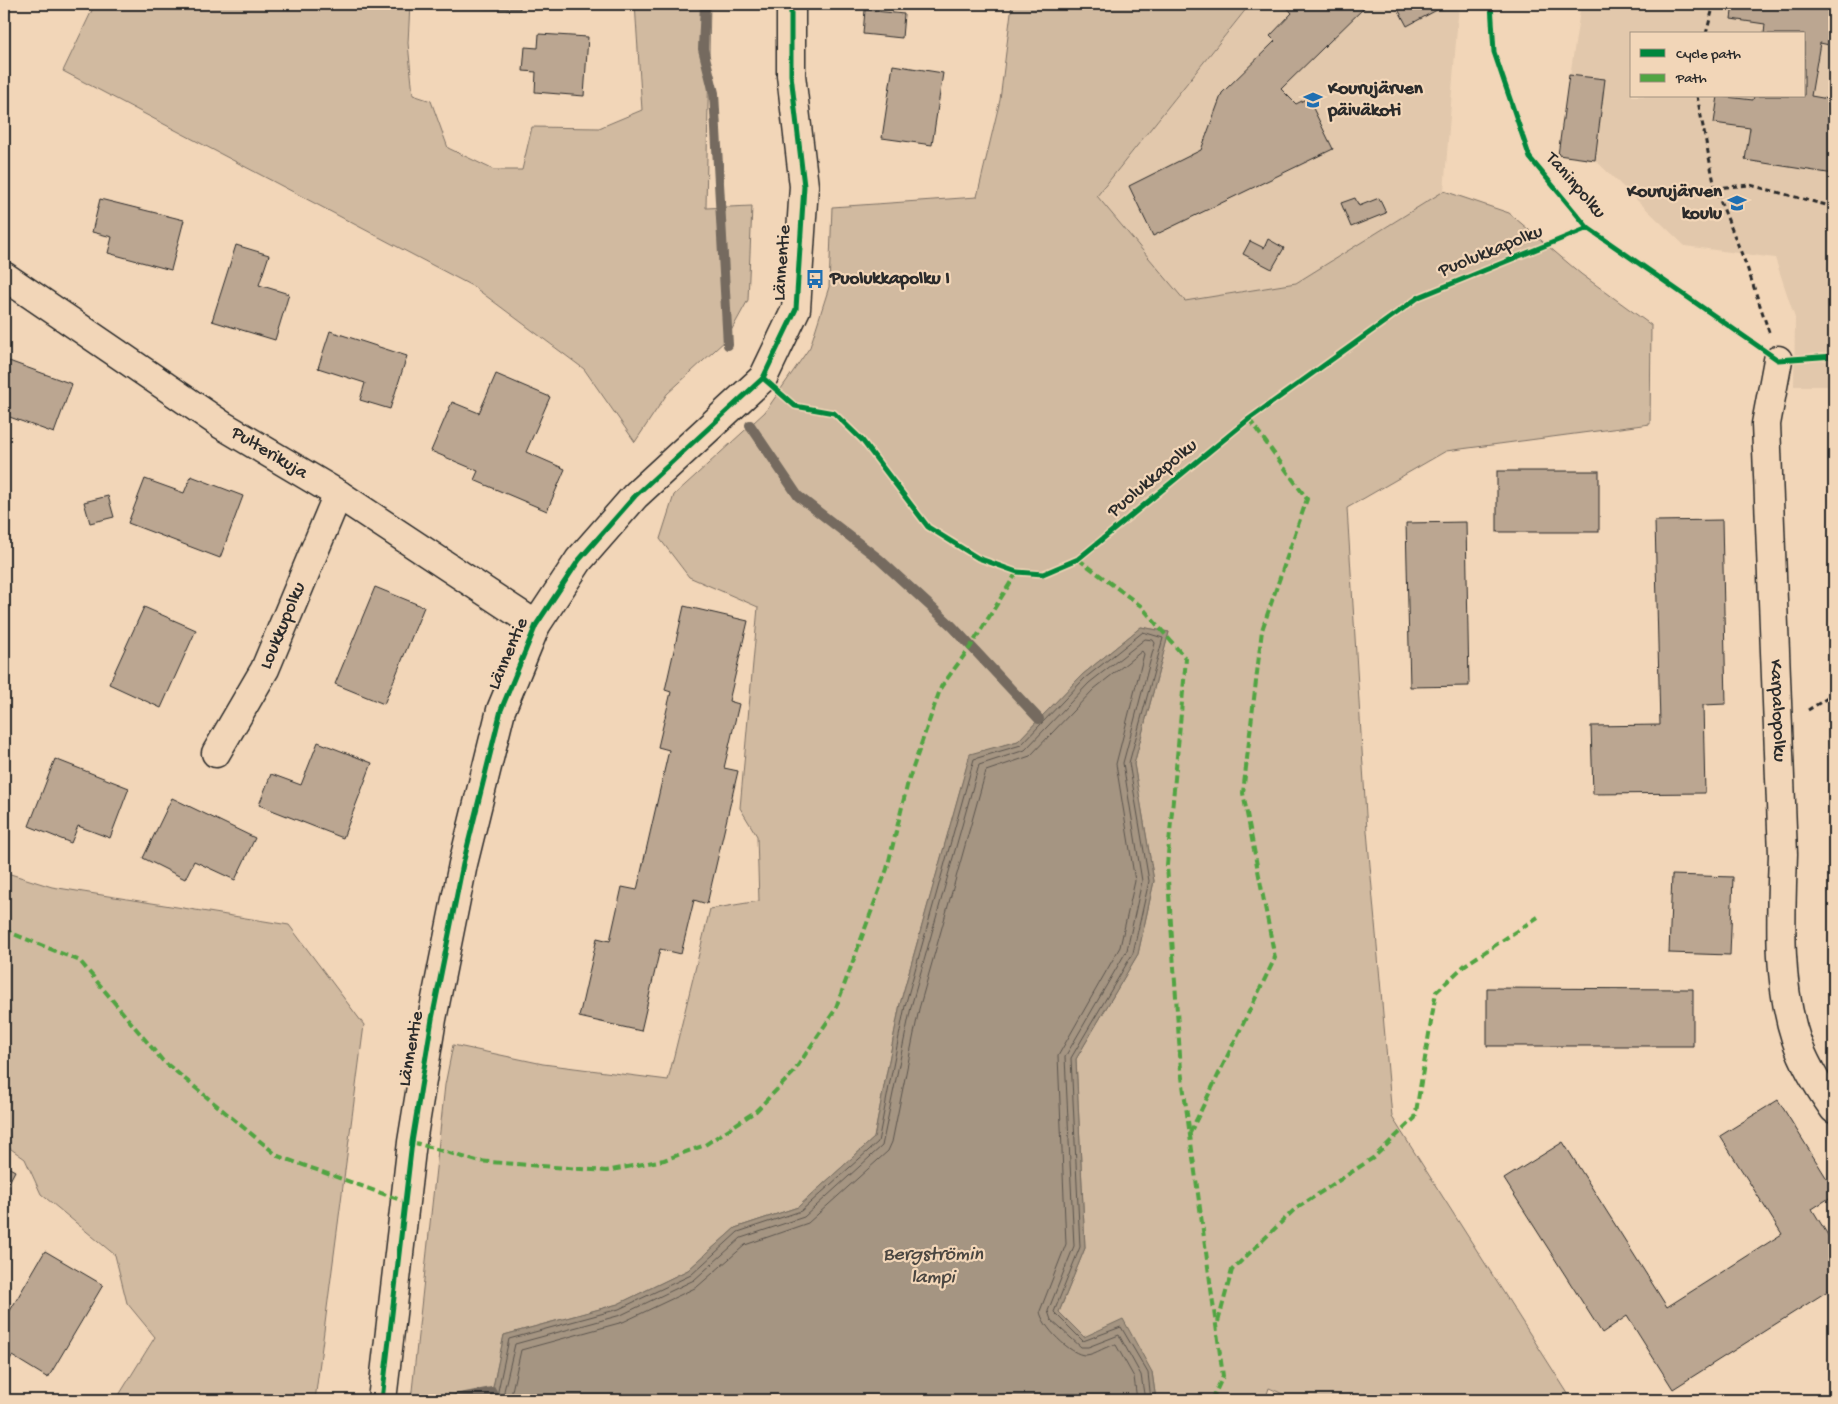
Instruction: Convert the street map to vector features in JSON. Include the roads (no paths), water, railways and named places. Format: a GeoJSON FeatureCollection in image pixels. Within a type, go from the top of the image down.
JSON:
{"type":"FeatureCollection","features":[{"type":"Feature","properties":{"kind":"street","name":"Lännentie"},"geometry":{"type":"LineString","coordinates":[[382,1400],[412,1142],[432,1019],[461,874],[501,710],[536,625],[579,560],[635,496],[763,378],[796,309],[804,186],[792,75],[791,4]]}},
{"type":"Feature","properties":{"kind":"street","name":"Pulterikuja"},"geometry":{"type":"LineString","coordinates":[[4,276],[222,425],[338,494],[536,625]]}},
{"type":"Feature","properties":{"kind":"street","name":"Karpalopolku"},"geometry":{"type":"LineString","coordinates":[[1778,360],[1766,424],[1783,854],[1784,985],[1796,1040],[1824,1095],[1834,1109]]}},
{"type":"Feature","properties":{"kind":"street","name":"Loukkupolku"},"geometry":{"type":"LineString","coordinates":[[216,753],[265,669],[338,494]]}},
{"type":"Feature","properties":{"kind":"water","name":"Bergströmin lampi"},"geometry":{"type":"Polygon","coordinates":[[[1141,627],[1169,632],[1134,764],[1154,881],[1138,954],[1076,1059],[1085,1248],[1059,1312],[1084,1337],[1123,1319],[1152,1372],[1156,1400],[495,1400],[492,1392],[504,1335],[618,1304],[688,1270],[735,1228],[798,1207],[874,1138],[900,1004],[970,754],[1018,741],[1082,675],[1141,627]]]}},
{"type":"Feature","properties":{"kind":"waterway"},"geometry":{"type":"LineString","coordinates":[[705,4],[703,49],[714,93],[728,345]]}},
{"type":"Feature","properties":{"kind":"waterway"},"geometry":{"type":"LineString","coordinates":[[750,425],[798,496],[879,559],[952,626],[1039,719]]}},
{"type":"Feature","properties":{"kind":"waterway"},"geometry":{"type":"LineString","coordinates":[[450,1400],[492,1392]]}},
{"type":"Feature","properties":{"kind":"place","name":"Kourujärven päiväkoti"},"geometry":{"type":"Point","coordinates":[1313,100]}},
{"type":"Feature","properties":{"kind":"place","name":"Kourujärven koulu"},"geometry":{"type":"Point","coordinates":[1737,203]}},
{"type":"Feature","properties":{"kind":"place","name":"Puolukkapolku I"},"geometry":{"type":"Point","coordinates":[815,279]}}]}
